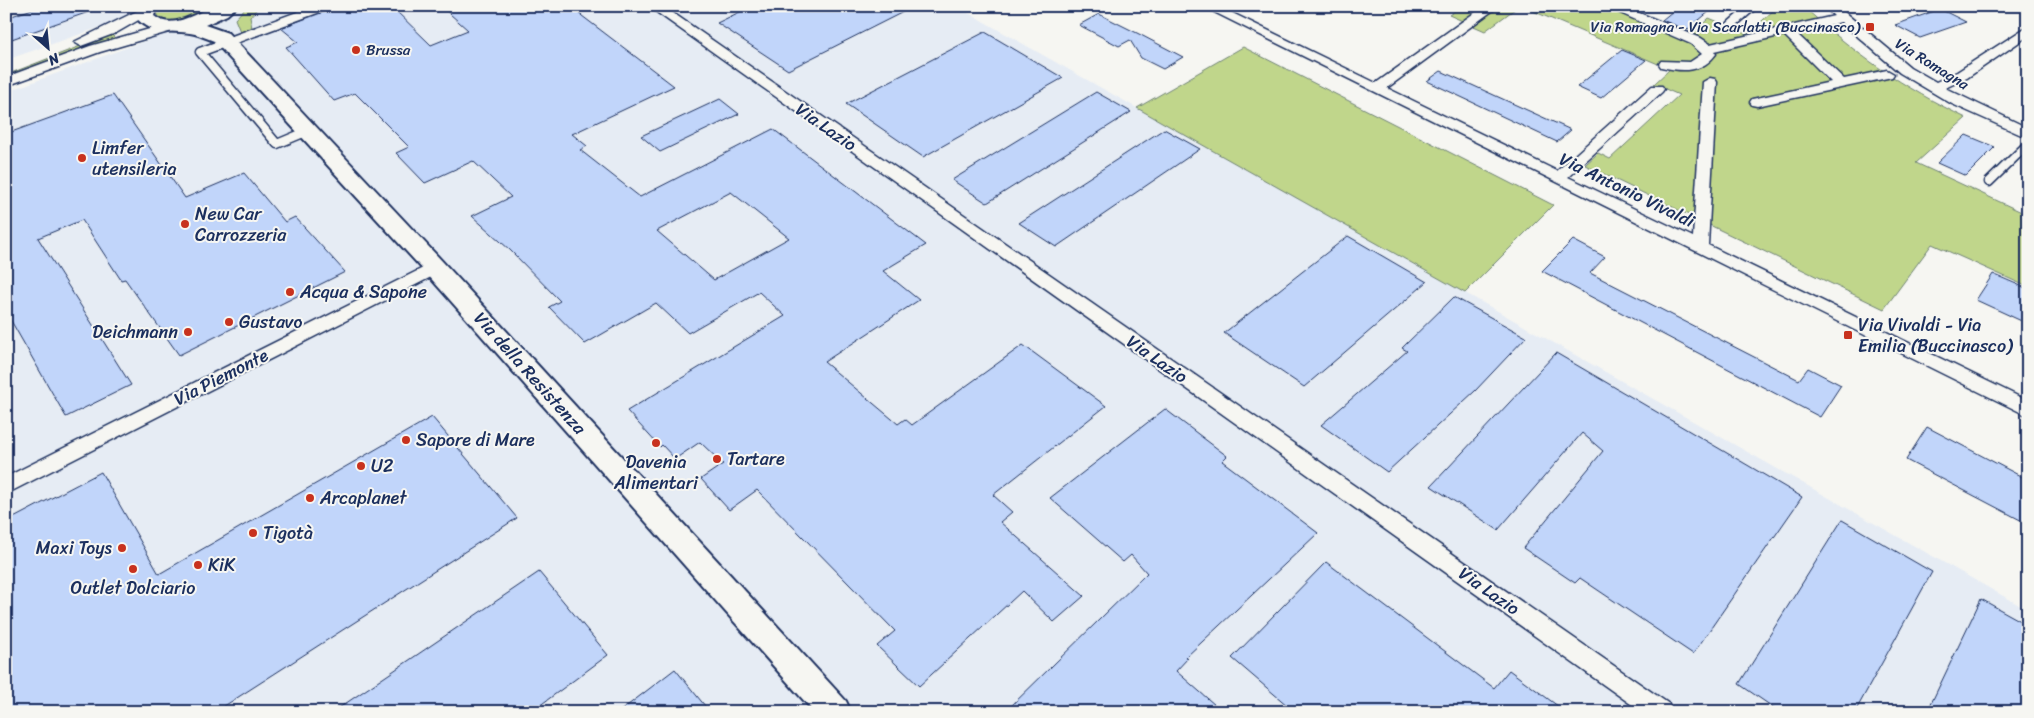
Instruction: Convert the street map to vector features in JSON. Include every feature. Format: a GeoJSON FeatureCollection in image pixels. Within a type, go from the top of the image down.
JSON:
{"type":"FeatureCollection","features":[{"type":"Feature","properties":{"kind":"street"},"geometry":{"type":"LineString","coordinates":[[6,82],[94,49],[174,26],[204,20],[229,6]]}},
{"type":"Feature","properties":{"kind":"street"},"geometry":{"type":"LineString","coordinates":[[224,40],[220,23],[229,6]]}},
{"type":"Feature","properties":{"kind":"street","name":"Via Lazio"},"geometry":{"type":"LineString","coordinates":[[654,6],[1661,712]]}},
{"type":"Feature","properties":{"kind":"street"},"geometry":{"type":"LineString","coordinates":[[1377,89],[1493,6]]}},
{"type":"Feature","properties":{"kind":"street"},"geometry":{"type":"LineString","coordinates":[[1610,6],[1696,41],[1709,54],[1700,65],[1689,67],[1666,64]]}},
{"type":"Feature","properties":{"kind":"street","name":"Via Romagna"},"geometry":{"type":"LineString","coordinates":[[1829,6],[1889,58],[1935,88],[2028,134]]}},
{"type":"Feature","properties":{"kind":"street"},"geometry":{"type":"LineString","coordinates":[[6,69],[111,30],[147,8]]}},
{"type":"Feature","properties":{"kind":"street","name":"Via della Resistenza"},"geometry":{"type":"LineString","coordinates":[[147,8],[145,16],[154,24],[198,29],[224,40],[435,268],[836,712]]}},
{"type":"Feature","properties":{"kind":"street","name":"Via Antonio Vivaldi"},"geometry":{"type":"LineString","coordinates":[[1219,8],[1377,89],[2028,410]]}},
{"type":"Feature","properties":{"kind":"street"},"geometry":{"type":"LineString","coordinates":[[1706,49],[1843,18]]}},
{"type":"Feature","properties":{"kind":"street"},"geometry":{"type":"LineString","coordinates":[[1787,31],[1840,83]]}},
{"type":"Feature","properties":{"kind":"street"},"geometry":{"type":"LineString","coordinates":[[1935,88],[1962,75],[2027,31]]}},
{"type":"Feature","properties":{"kind":"street"},"geometry":{"type":"LineString","coordinates":[[1757,102],[1888,74]]}},
{"type":"Feature","properties":{"kind":"street"},"geometry":{"type":"LineString","coordinates":[[1700,248],[1710,82]]}},
{"type":"Feature","properties":{"kind":"street"},"geometry":{"type":"LineString","coordinates":[[1558,178],[1657,89]]}},
{"type":"Feature","properties":{"kind":"street","name":"Via Piemonte"},"geometry":{"type":"LineString","coordinates":[[6,486],[435,268]]}},
{"type":"Feature","properties":{"kind":"lane"},"geometry":{"type":"LineString","coordinates":[[224,40],[325,6]]}},
{"type":"Feature","properties":{"kind":"lane"},"geometry":{"type":"LineString","coordinates":[[1731,25],[1753,6]]}},
{"type":"Feature","properties":{"kind":"lane"},"geometry":{"type":"LineString","coordinates":[[1989,182],[2028,144]]}},
{"type":"Feature","properties":{"kind":"shaded area"},"geometry":{"type":"Polygon","coordinates":[[[6,6],[161,6],[6,60],[6,6]]]}},
{"type":"Feature","properties":{"kind":"shaded area"},"geometry":{"type":"Polygon","coordinates":[[[240,6],[956,6],[2028,610],[2028,712],[6,712],[6,92],[240,6]]]}},
{"type":"Feature","properties":{"kind":"green space"},"geometry":{"type":"Polygon","coordinates":[[[160,6],[221,6],[190,19],[174,22],[159,17],[157,13],[160,6]]]}},
{"type":"Feature","properties":{"kind":"green space"},"geometry":{"type":"Polygon","coordinates":[[[247,6],[259,6],[250,17],[252,28],[241,34],[235,19],[247,6]]]}},
{"type":"Feature","properties":{"kind":"green space"},"geometry":{"type":"Polygon","coordinates":[[[1462,6],[1519,6],[1485,31],[1449,15],[1462,6]]]}},
{"type":"Feature","properties":{"kind":"green space"},"geometry":{"type":"Polygon","coordinates":[[[1521,6],[1615,6],[1690,36],[1709,18],[1748,34],[1778,6],[1803,6],[1860,54],[1900,82],[1966,118],[1916,163],[2028,215],[2028,287],[1932,244],[1884,309],[1585,165],[1598,153],[1610,159],[1679,95],[1654,84],[1670,69],[1521,6]]]}},
{"type":"Feature","properties":{"kind":"green space"},"geometry":{"type":"Polygon","coordinates":[[[111,34],[116,39],[6,77],[6,75],[111,34]]]}},
{"type":"Feature","properties":{"kind":"green space"},"geometry":{"type":"Polygon","coordinates":[[[1243,47],[1553,205],[1465,293],[1137,108],[1243,47]]]}},
{"type":"Feature","properties":{"kind":"building"},"geometry":{"type":"Polygon","coordinates":[[[41,6],[96,6],[97,9],[6,41],[6,18],[41,6]]]}},
{"type":"Feature","properties":{"kind":"building"},"geometry":{"type":"Polygon","coordinates":[[[336,6],[391,6],[431,45],[468,30],[441,6],[569,6],[674,86],[572,134],[587,146],[580,150],[640,197],[773,129],[926,245],[883,271],[919,300],[824,362],[898,424],[905,419],[912,425],[1023,345],[1106,406],[993,495],[1012,512],[1000,522],[1084,596],[1054,622],[1022,591],[919,686],[877,646],[895,631],[757,490],[729,510],[701,479],[723,464],[700,442],[675,459],[662,445],[660,447],[627,411],[785,316],[759,292],[688,333],[656,303],[585,344],[549,307],[560,301],[510,250],[472,216],[511,197],[473,161],[425,183],[396,153],[409,147],[355,93],[334,101],[286,47],[298,42],[281,28],[336,6]],[[731,192],[657,231],[714,280],[789,238],[731,192]]]}},
{"type":"Feature","properties":{"kind":"building"},"geometry":{"type":"Polygon","coordinates":[[[752,6],[915,6],[788,70],[717,23],[752,6]]]}},
{"type":"Feature","properties":{"kind":"building"},"geometry":{"type":"Polygon","coordinates":[[[1679,6],[1716,6],[1687,30],[1662,20],[1679,6]]]}},
{"type":"Feature","properties":{"kind":"building"},"geometry":{"type":"Polygon","coordinates":[[[1940,9],[1966,22],[1920,38],[1895,25],[1940,9]]]}},
{"type":"Feature","properties":{"kind":"building"},"geometry":{"type":"Polygon","coordinates":[[[1099,14],[1183,57],[1163,69],[1141,58],[1130,40],[1119,46],[1079,25],[1099,14]]]}},
{"type":"Feature","properties":{"kind":"building"},"geometry":{"type":"Polygon","coordinates":[[[985,32],[1063,78],[923,157],[846,104],[985,32]]]}},
{"type":"Feature","properties":{"kind":"building"},"geometry":{"type":"Polygon","coordinates":[[[1622,50],[1646,60],[1601,98],[1577,87],[1622,50]]]}},
{"type":"Feature","properties":{"kind":"building"},"geometry":{"type":"Polygon","coordinates":[[[1441,71],[1571,130],[1557,142],[1427,81],[1441,71]]]}},
{"type":"Feature","properties":{"kind":"building"},"geometry":{"type":"Polygon","coordinates":[[[1096,92],[1131,112],[987,203],[952,180],[1096,92]]]}},
{"type":"Feature","properties":{"kind":"building"},"geometry":{"type":"Polygon","coordinates":[[[113,95],[185,198],[244,173],[285,222],[295,217],[345,272],[179,355],[125,279],[121,280],[82,220],[38,238],[131,385],[66,417],[6,312],[6,134],[113,95]]]}},
{"type":"Feature","properties":{"kind":"building"},"geometry":{"type":"Polygon","coordinates":[[[720,99],[739,114],[660,152],[641,136],[720,99]]]}},
{"type":"Feature","properties":{"kind":"building"},"geometry":{"type":"Polygon","coordinates":[[[1164,129],[1200,149],[1056,247],[1019,223],[1164,129]]]}},
{"type":"Feature","properties":{"kind":"building"},"geometry":{"type":"Polygon","coordinates":[[[1966,135],[1995,147],[1966,176],[1937,163],[1966,135]]]}},
{"type":"Feature","properties":{"kind":"building"},"geometry":{"type":"Polygon","coordinates":[[[1348,236],[1427,282],[1304,387],[1224,333],[1348,236]]]}},
{"type":"Feature","properties":{"kind":"building"},"geometry":{"type":"Polygon","coordinates":[[[1573,240],[1605,257],[1590,273],[1799,380],[1808,368],[1841,385],[1820,417],[1542,271],[1573,240]]]}},
{"type":"Feature","properties":{"kind":"building"},"geometry":{"type":"Polygon","coordinates":[[[1993,274],[2028,289],[2028,324],[1976,300],[1993,274]]]}},
{"type":"Feature","properties":{"kind":"building"},"geometry":{"type":"Polygon","coordinates":[[[1454,297],[1526,337],[1475,391],[1387,472],[1321,425],[1407,351],[1402,348],[1454,297]]]}},
{"type":"Feature","properties":{"kind":"building"},"geometry":{"type":"Polygon","coordinates":[[[1556,353],[1802,497],[1693,654],[1580,578],[1575,583],[1523,548],[1603,451],[1582,433],[1498,530],[1431,486],[1556,353]]]}},
{"type":"Feature","properties":{"kind":"building"},"geometry":{"type":"Polygon","coordinates":[[[1165,409],[1227,456],[1222,461],[1318,533],[1186,657],[1188,658],[1176,671],[1223,712],[1005,712],[1147,573],[1131,555],[1123,562],[1050,498],[1165,409]]]}},
{"type":"Feature","properties":{"kind":"building"},"geometry":{"type":"Polygon","coordinates":[[[432,417],[517,518],[215,712],[6,712],[6,522],[101,472],[159,574],[432,417]]]}},
{"type":"Feature","properties":{"kind":"building"},"geometry":{"type":"Polygon","coordinates":[[[1927,427],[2028,480],[2028,524],[1906,460],[1927,427]]]}},
{"type":"Feature","properties":{"kind":"building"},"geometry":{"type":"Polygon","coordinates":[[[1842,520],[1932,572],[1855,712],[1780,712],[1739,684],[1842,520]]]}},
{"type":"Feature","properties":{"kind":"building"},"geometry":{"type":"Polygon","coordinates":[[[1326,562],[1494,688],[1509,670],[1566,712],[1295,712],[1232,658],[1326,562]]]}},
{"type":"Feature","properties":{"kind":"building"},"geometry":{"type":"Polygon","coordinates":[[[539,572],[608,655],[531,712],[333,712],[539,572]]]}},
{"type":"Feature","properties":{"kind":"building"},"geometry":{"type":"Polygon","coordinates":[[[1981,599],[2028,625],[2028,712],[1927,712],[1981,599]]]}},
{"type":"Feature","properties":{"kind":"building"},"geometry":{"type":"Polygon","coordinates":[[[675,669],[710,712],[619,712],[675,669]]]}},
{"type":"Feature","properties":{"kind":"place","name":"Via Romagna - Via Scarlatti (Buccinasco)"},"geometry":{"type":"Point","coordinates":[1870,27]}},
{"type":"Feature","properties":{"kind":"place","name":"Brussa"},"geometry":{"type":"Point","coordinates":[356,50]}},
{"type":"Feature","properties":{"kind":"place","name":"Limfer utensileria"},"geometry":{"type":"Point","coordinates":[82,158]}},
{"type":"Feature","properties":{"kind":"place","name":"New Car Carrozzeria"},"geometry":{"type":"Point","coordinates":[185,224]}},
{"type":"Feature","properties":{"kind":"place","name":"Acqua & Sapone"},"geometry":{"type":"Point","coordinates":[290,292]}},
{"type":"Feature","properties":{"kind":"place","name":"Gustavo"},"geometry":{"type":"Point","coordinates":[229,322]}},
{"type":"Feature","properties":{"kind":"place","name":"Deichmann"},"geometry":{"type":"Point","coordinates":[188,332]}},
{"type":"Feature","properties":{"kind":"place","name":"Via Vivaldi - Via Emilia (Buccinasco)"},"geometry":{"type":"Point","coordinates":[1848,335]}},
{"type":"Feature","properties":{"kind":"place","name":"Sapore di Mare"},"geometry":{"type":"Point","coordinates":[406,440]}},
{"type":"Feature","properties":{"kind":"place","name":"Davenia Alimentari"},"geometry":{"type":"Point","coordinates":[656,443]}},
{"type":"Feature","properties":{"kind":"place","name":"Tartare"},"geometry":{"type":"Point","coordinates":[717,459]}},
{"type":"Feature","properties":{"kind":"place","name":"U2"},"geometry":{"type":"Point","coordinates":[361,466]}},
{"type":"Feature","properties":{"kind":"place","name":"Arcaplanet"},"geometry":{"type":"Point","coordinates":[310,498]}},
{"type":"Feature","properties":{"kind":"place","name":"Tigotà"},"geometry":{"type":"Point","coordinates":[253,533]}},
{"type":"Feature","properties":{"kind":"place","name":"Maxi Toys"},"geometry":{"type":"Point","coordinates":[122,548]}},
{"type":"Feature","properties":{"kind":"place","name":"KiK"},"geometry":{"type":"Point","coordinates":[198,565]}},
{"type":"Feature","properties":{"kind":"place","name":"Outlet Dolciario"},"geometry":{"type":"Point","coordinates":[133,569]}}]}
